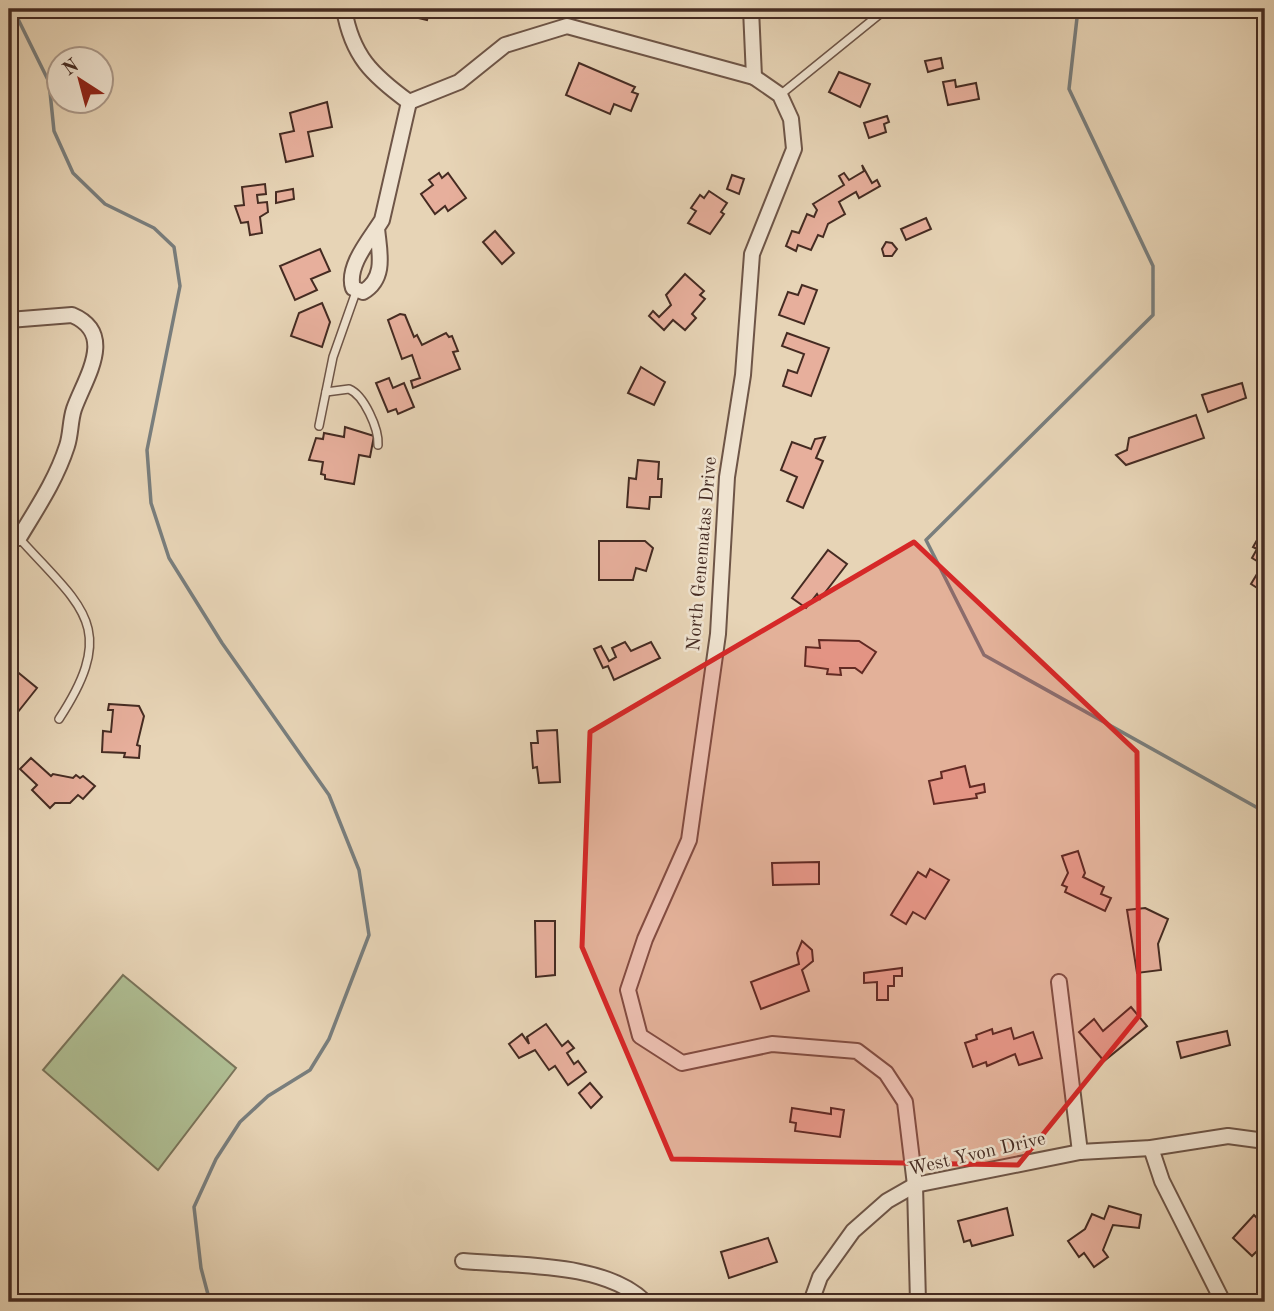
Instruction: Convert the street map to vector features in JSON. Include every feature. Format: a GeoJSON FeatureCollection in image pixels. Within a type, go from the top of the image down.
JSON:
{"type":"FeatureCollection","features":[{"type":"Feature","properties":{"kind":"street"},"geometry":{"type":"LineString","coordinates":[[344,9],[348,34],[369,71],[409,102]]}},
{"type":"Feature","properties":{"kind":"street"},"geometry":{"type":"LineString","coordinates":[[751,9],[754,77]]}},
{"type":"Feature","properties":{"kind":"street"},"geometry":{"type":"LineString","coordinates":[[409,102],[459,82],[505,45],[567,26],[754,77],[780,95]]}},
{"type":"Feature","properties":{"kind":"street","name":"North Genematas Drive"},"geometry":{"type":"LineString","coordinates":[[780,95],[791,119],[793,149],[752,254],[743,375],[727,477],[718,634],[689,840],[645,939],[628,990],[640,1036],[682,1063],[772,1044],[857,1051],[886,1073],[905,1102],[915,1185],[918,1302]]}},
{"type":"Feature","properties":{"kind":"street"},"geometry":{"type":"LineString","coordinates":[[377,228],[381,269],[372,287],[363,292],[351,281],[352,269],[377,228],[382,220],[409,102]]}},
{"type":"Feature","properties":{"kind":"street"},"geometry":{"type":"LineString","coordinates":[[9,320],[72,315],[80,318],[95,336],[96,353],[72,416],[60,466],[14,542]]}},
{"type":"Feature","properties":{"kind":"street"},"geometry":{"type":"LineString","coordinates":[[1059,982],[1080,1152]]}},
{"type":"Feature","properties":{"kind":"street","name":"West Yvon Drive"},"geometry":{"type":"LineString","coordinates":[[811,1302],[820,1277],[853,1231],[887,1201],[915,1185],[1080,1152],[1151,1148],[1228,1136],[1265,1141]]}},
{"type":"Feature","properties":{"kind":"street"},"geometry":{"type":"LineString","coordinates":[[1151,1148],[1161,1181],[1223,1302]]}},
{"type":"Feature","properties":{"kind":"street"},"geometry":{"type":"LineString","coordinates":[[463,1261],[579,1272],[613,1280],[645,1302]]}},
{"type":"Feature","properties":{"kind":"lane"},"geometry":{"type":"LineString","coordinates":[[780,95],[886,9]]}},
{"type":"Feature","properties":{"kind":"lane"},"geometry":{"type":"LineString","coordinates":[[319,426],[333,357],[357,289]]}},
{"type":"Feature","properties":{"kind":"lane"},"geometry":{"type":"LineString","coordinates":[[326,392],[349,389],[358,395],[377,430],[379,445]]}},
{"type":"Feature","properties":{"kind":"lane"},"geometry":{"type":"LineString","coordinates":[[14,542],[80,605],[89,623],[89,652],[78,689],[59,719]]}},
{"type":"Feature","properties":{"kind":"highlighted area"},"geometry":{"type":"Polygon","coordinates":[[[914,542],[1137,752],[1139,1016],[1018,1165],[672,1159],[582,947],[590,732],[914,542]]]}},
{"type":"Feature","properties":{"kind":"green space"},"geometry":{"type":"Polygon","coordinates":[[[123,975],[236,1068],[158,1170],[43,1070],[123,975]]]}},
{"type":"Feature","properties":{"kind":"building"},"geometry":{"type":"Polygon","coordinates":[[[412,9],[430,9],[427,20],[410,16],[412,9]]]}},
{"type":"Feature","properties":{"kind":"building"},"geometry":{"type":"Polygon","coordinates":[[[941,58],[943,68],[928,72],[925,61],[941,58]]]}},
{"type":"Feature","properties":{"kind":"building"},"geometry":{"type":"Polygon","coordinates":[[[579,63],[635,87],[632,92],[638,94],[631,111],[614,104],[610,114],[566,95],[579,63]]]}},
{"type":"Feature","properties":{"kind":"building"},"geometry":{"type":"Polygon","coordinates":[[[839,72],[870,84],[860,107],[829,92],[839,72]]]}},
{"type":"Feature","properties":{"kind":"building"},"geometry":{"type":"Polygon","coordinates":[[[955,80],[956,87],[976,83],[979,99],[948,105],[943,82],[955,80]]]}},
{"type":"Feature","properties":{"kind":"building"},"geometry":{"type":"Polygon","coordinates":[[[327,102],[332,127],[308,132],[313,156],[286,162],[280,134],[294,131],[290,113],[327,102]]]}},
{"type":"Feature","properties":{"kind":"building"},"geometry":{"type":"Polygon","coordinates":[[[887,116],[889,122],[884,124],[886,132],[869,138],[864,123],[887,116]]]}},
{"type":"Feature","properties":{"kind":"building"},"geometry":{"type":"Polygon","coordinates":[[[862,165],[872,183],[877,180],[880,186],[859,198],[856,192],[839,202],[845,214],[828,224],[823,237],[818,235],[811,250],[798,245],[796,251],[786,246],[792,231],[799,233],[807,214],[814,217],[817,210],[813,204],[844,185],[839,176],[844,173],[849,180],[864,171],[862,165]]]}},
{"type":"Feature","properties":{"kind":"building"},"geometry":{"type":"Polygon","coordinates":[[[439,173],[442,178],[448,173],[466,198],[448,211],[445,206],[435,214],[421,194],[433,185],[429,180],[439,173]]]}},
{"type":"Feature","properties":{"kind":"building"},"geometry":{"type":"Polygon","coordinates":[[[732,175],[744,179],[739,194],[727,189],[732,175]]]}},
{"type":"Feature","properties":{"kind":"building"},"geometry":{"type":"Polygon","coordinates":[[[265,184],[266,194],[257,195],[258,203],[267,202],[268,212],[260,217],[262,233],[250,235],[248,222],[241,223],[235,206],[244,205],[242,187],[265,184]]]}},
{"type":"Feature","properties":{"kind":"building"},"geometry":{"type":"Polygon","coordinates":[[[293,189],[294,199],[276,203],[276,192],[293,189]]]}},
{"type":"Feature","properties":{"kind":"building"},"geometry":{"type":"Polygon","coordinates":[[[709,191],[727,203],[721,212],[724,214],[710,234],[688,223],[696,211],[691,208],[700,195],[704,198],[709,191]]]}},
{"type":"Feature","properties":{"kind":"building"},"geometry":{"type":"Polygon","coordinates":[[[926,218],[931,229],[906,240],[901,229],[926,218]]]}},
{"type":"Feature","properties":{"kind":"building"},"geometry":{"type":"Polygon","coordinates":[[[495,231],[514,253],[502,264],[483,242],[495,231]]]}},
{"type":"Feature","properties":{"kind":"building"},"geometry":{"type":"Polygon","coordinates":[[[886,242],[892,243],[897,249],[892,256],[884,256],[882,249],[886,242]]]}},
{"type":"Feature","properties":{"kind":"building"},"geometry":{"type":"Polygon","coordinates":[[[320,249],[330,271],[311,279],[317,290],[295,300],[280,266],[320,249]]]}},
{"type":"Feature","properties":{"kind":"building"},"geometry":{"type":"Polygon","coordinates":[[[685,274],[704,291],[700,295],[705,299],[692,314],[696,318],[685,330],[673,320],[664,330],[649,316],[653,311],[659,317],[671,305],[666,295],[685,274]]]}},
{"type":"Feature","properties":{"kind":"building"},"geometry":{"type":"Polygon","coordinates":[[[802,285],[817,290],[804,324],[779,315],[788,292],[798,295],[802,285]]]}},
{"type":"Feature","properties":{"kind":"building"},"geometry":{"type":"Polygon","coordinates":[[[322,303],[330,322],[322,347],[291,336],[299,313],[322,303]]]}},
{"type":"Feature","properties":{"kind":"building"},"geometry":{"type":"Polygon","coordinates":[[[400,314],[405,315],[414,337],[417,335],[422,345],[446,333],[449,337],[452,336],[458,351],[453,352],[460,369],[413,388],[411,381],[420,378],[412,355],[402,359],[388,320],[400,314]]]}},
{"type":"Feature","properties":{"kind":"building"},"geometry":{"type":"Polygon","coordinates":[[[787,333],[829,348],[811,396],[783,386],[788,370],[797,373],[804,354],[782,346],[787,333]]]}},
{"type":"Feature","properties":{"kind":"building"},"geometry":{"type":"Polygon","coordinates":[[[641,367],[665,382],[654,405],[628,393],[641,367]]]}},
{"type":"Feature","properties":{"kind":"building"},"geometry":{"type":"Polygon","coordinates":[[[389,378],[393,388],[404,383],[414,407],[398,414],[396,409],[388,412],[376,383],[389,378]]]}},
{"type":"Feature","properties":{"kind":"building"},"geometry":{"type":"Polygon","coordinates":[[[1242,383],[1246,398],[1208,412],[1202,395],[1242,383]]]}},
{"type":"Feature","properties":{"kind":"building"},"geometry":{"type":"Polygon","coordinates":[[[1196,415],[1204,438],[1126,465],[1116,455],[1127,450],[1129,438],[1196,415]]]}},
{"type":"Feature","properties":{"kind":"building"},"geometry":{"type":"Polygon","coordinates":[[[345,427],[374,436],[370,457],[359,455],[354,484],[325,479],[325,475],[321,474],[323,462],[309,460],[316,438],[323,439],[324,433],[344,437],[345,427]]]}},
{"type":"Feature","properties":{"kind":"building"},"geometry":{"type":"Polygon","coordinates":[[[825,437],[816,458],[823,461],[803,508],[787,501],[797,477],[781,470],[792,442],[811,449],[815,439],[825,437]]]}},
{"type":"Feature","properties":{"kind":"building"},"geometry":{"type":"Polygon","coordinates":[[[638,460],[659,462],[661,497],[650,497],[649,509],[627,507],[629,478],[636,479],[638,460]]]}},
{"type":"Feature","properties":{"kind":"building"},"geometry":{"type":"Polygon","coordinates":[[[1265,526],[1265,566],[1252,558],[1257,549],[1253,547],[1265,526]]]}},
{"type":"Feature","properties":{"kind":"building"},"geometry":{"type":"Polygon","coordinates":[[[599,541],[645,541],[653,548],[646,571],[636,568],[633,580],[599,580],[599,541]]]}},
{"type":"Feature","properties":{"kind":"building"},"geometry":{"type":"Polygon","coordinates":[[[828,550],[847,564],[820,599],[817,594],[806,608],[792,598],[828,550]]]}},
{"type":"Feature","properties":{"kind":"building"},"geometry":{"type":"Polygon","coordinates":[[[1260,569],[1265,573],[1265,593],[1251,584],[1260,569]]]}},
{"type":"Feature","properties":{"kind":"building"},"geometry":{"type":"Polygon","coordinates":[[[819,640],[859,641],[876,652],[862,673],[855,668],[840,668],[841,675],[827,674],[828,669],[805,666],[806,647],[820,648],[819,640]]]}},
{"type":"Feature","properties":{"kind":"building"},"geometry":{"type":"Polygon","coordinates":[[[625,642],[631,651],[651,642],[660,658],[614,680],[608,666],[603,668],[594,649],[601,646],[609,661],[616,657],[612,648],[625,642]]]}},
{"type":"Feature","properties":{"kind":"building"},"geometry":{"type":"Polygon","coordinates":[[[9,665],[37,688],[10,722],[9,720],[9,665]]]}},
{"type":"Feature","properties":{"kind":"building"},"geometry":{"type":"Polygon","coordinates":[[[109,704],[139,706],[144,716],[137,745],[140,746],[139,758],[124,757],[125,753],[102,752],[103,731],[111,732],[113,710],[108,710],[109,704]]]}},
{"type":"Feature","properties":{"kind":"building"},"geometry":{"type":"Polygon","coordinates":[[[557,730],[560,782],[539,783],[537,767],[533,768],[531,743],[538,743],[537,731],[557,730]]]}},
{"type":"Feature","properties":{"kind":"building"},"geometry":{"type":"Polygon","coordinates":[[[31,758],[51,776],[83,776],[95,786],[83,799],[78,795],[70,803],[55,803],[50,808],[32,790],[37,785],[20,769],[31,758]]]}},
{"type":"Feature","properties":{"kind":"building"},"geometry":{"type":"Polygon","coordinates":[[[965,766],[970,787],[984,784],[985,792],[976,794],[977,798],[934,804],[929,781],[942,778],[941,772],[965,766]]]}},
{"type":"Feature","properties":{"kind":"building"},"geometry":{"type":"Polygon","coordinates":[[[1078,851],[1085,873],[1083,877],[1104,887],[1101,894],[1111,898],[1105,911],[1065,892],[1067,887],[1062,885],[1068,873],[1062,856],[1078,851]]]}},
{"type":"Feature","properties":{"kind":"building"},"geometry":{"type":"Polygon","coordinates":[[[819,862],[819,884],[773,885],[772,863],[819,862]]]}},
{"type":"Feature","properties":{"kind":"building"},"geometry":{"type":"Polygon","coordinates":[[[930,869],[949,880],[925,919],[913,912],[906,924],[891,915],[918,872],[926,877],[930,869]]]}},
{"type":"Feature","properties":{"kind":"building"},"geometry":{"type":"Polygon","coordinates":[[[1145,908],[1168,919],[1158,944],[1161,970],[1137,973],[1127,910],[1145,908]]]}},
{"type":"Feature","properties":{"kind":"building"},"geometry":{"type":"Polygon","coordinates":[[[535,921],[555,921],[555,975],[536,977],[535,921]]]}},
{"type":"Feature","properties":{"kind":"building"},"geometry":{"type":"Polygon","coordinates":[[[802,941],[812,950],[813,961],[802,970],[809,991],[761,1009],[751,982],[799,964],[797,953],[802,941]]]}},
{"type":"Feature","properties":{"kind":"building"},"geometry":{"type":"Polygon","coordinates":[[[902,968],[902,976],[894,976],[894,986],[888,986],[888,1000],[877,1000],[877,982],[864,983],[864,973],[902,968]]]}},
{"type":"Feature","properties":{"kind":"building"},"geometry":{"type":"Polygon","coordinates":[[[1131,1007],[1147,1026],[1104,1061],[1079,1032],[1094,1019],[1103,1031],[1131,1007]]]}},
{"type":"Feature","properties":{"kind":"building"},"geometry":{"type":"Polygon","coordinates":[[[546,1024],[562,1046],[568,1041],[574,1048],[567,1053],[574,1064],[578,1061],[586,1072],[568,1085],[555,1066],[549,1070],[535,1050],[519,1058],[509,1044],[522,1034],[529,1044],[527,1037],[546,1024]]]}},
{"type":"Feature","properties":{"kind":"building"},"geometry":{"type":"Polygon","coordinates":[[[1011,1028],[1014,1039],[1033,1032],[1042,1058],[1019,1065],[1015,1054],[987,1066],[986,1062],[973,1067],[965,1043],[992,1029],[993,1034],[1011,1028]]]}},
{"type":"Feature","properties":{"kind":"building"},"geometry":{"type":"Polygon","coordinates":[[[1227,1031],[1230,1045],[1181,1058],[1177,1042],[1227,1031]]]}},
{"type":"Feature","properties":{"kind":"building"},"geometry":{"type":"Polygon","coordinates":[[[590,1083],[602,1097],[591,1108],[579,1093],[590,1083]]]}},
{"type":"Feature","properties":{"kind":"building"},"geometry":{"type":"Polygon","coordinates":[[[792,1108],[831,1114],[831,1108],[844,1110],[840,1137],[795,1131],[796,1123],[790,1122],[792,1108]]]}},
{"type":"Feature","properties":{"kind":"building"},"geometry":{"type":"Polygon","coordinates":[[[1109,1206],[1141,1215],[1139,1228],[1113,1225],[1103,1250],[1108,1257],[1094,1267],[1084,1253],[1079,1257],[1068,1241],[1085,1229],[1092,1214],[1104,1219],[1109,1206]]]}},
{"type":"Feature","properties":{"kind":"building"},"geometry":{"type":"Polygon","coordinates":[[[1007,1208],[1013,1235],[972,1246],[970,1240],[964,1242],[958,1221],[1007,1208]]]}},
{"type":"Feature","properties":{"kind":"building"},"geometry":{"type":"Polygon","coordinates":[[[1265,1214],[1265,1248],[1260,1248],[1252,1256],[1233,1238],[1254,1215],[1259,1220],[1265,1214]]]}},
{"type":"Feature","properties":{"kind":"building"},"geometry":{"type":"Polygon","coordinates":[[[768,1238],[777,1262],[729,1278],[721,1252],[768,1238]]]}},
{"type":"Feature","properties":{"kind":"waterway"},"geometry":{"type":"LineString","coordinates":[[16,9],[17,17],[49,82],[54,131],[73,173],[105,204],[154,228],[174,247],[180,286],[147,450],[151,503],[169,558],[222,643],[329,795],[359,870],[369,935],[329,1039],[310,1070],[268,1096],[240,1122],[216,1159],[194,1207],[201,1268],[210,1302]]}},
{"type":"Feature","properties":{"kind":"waterway"},"geometry":{"type":"LineString","coordinates":[[1078,9],[1069,89],[1153,266],[1153,315],[926,540],[984,655],[1265,812]]}}]}
